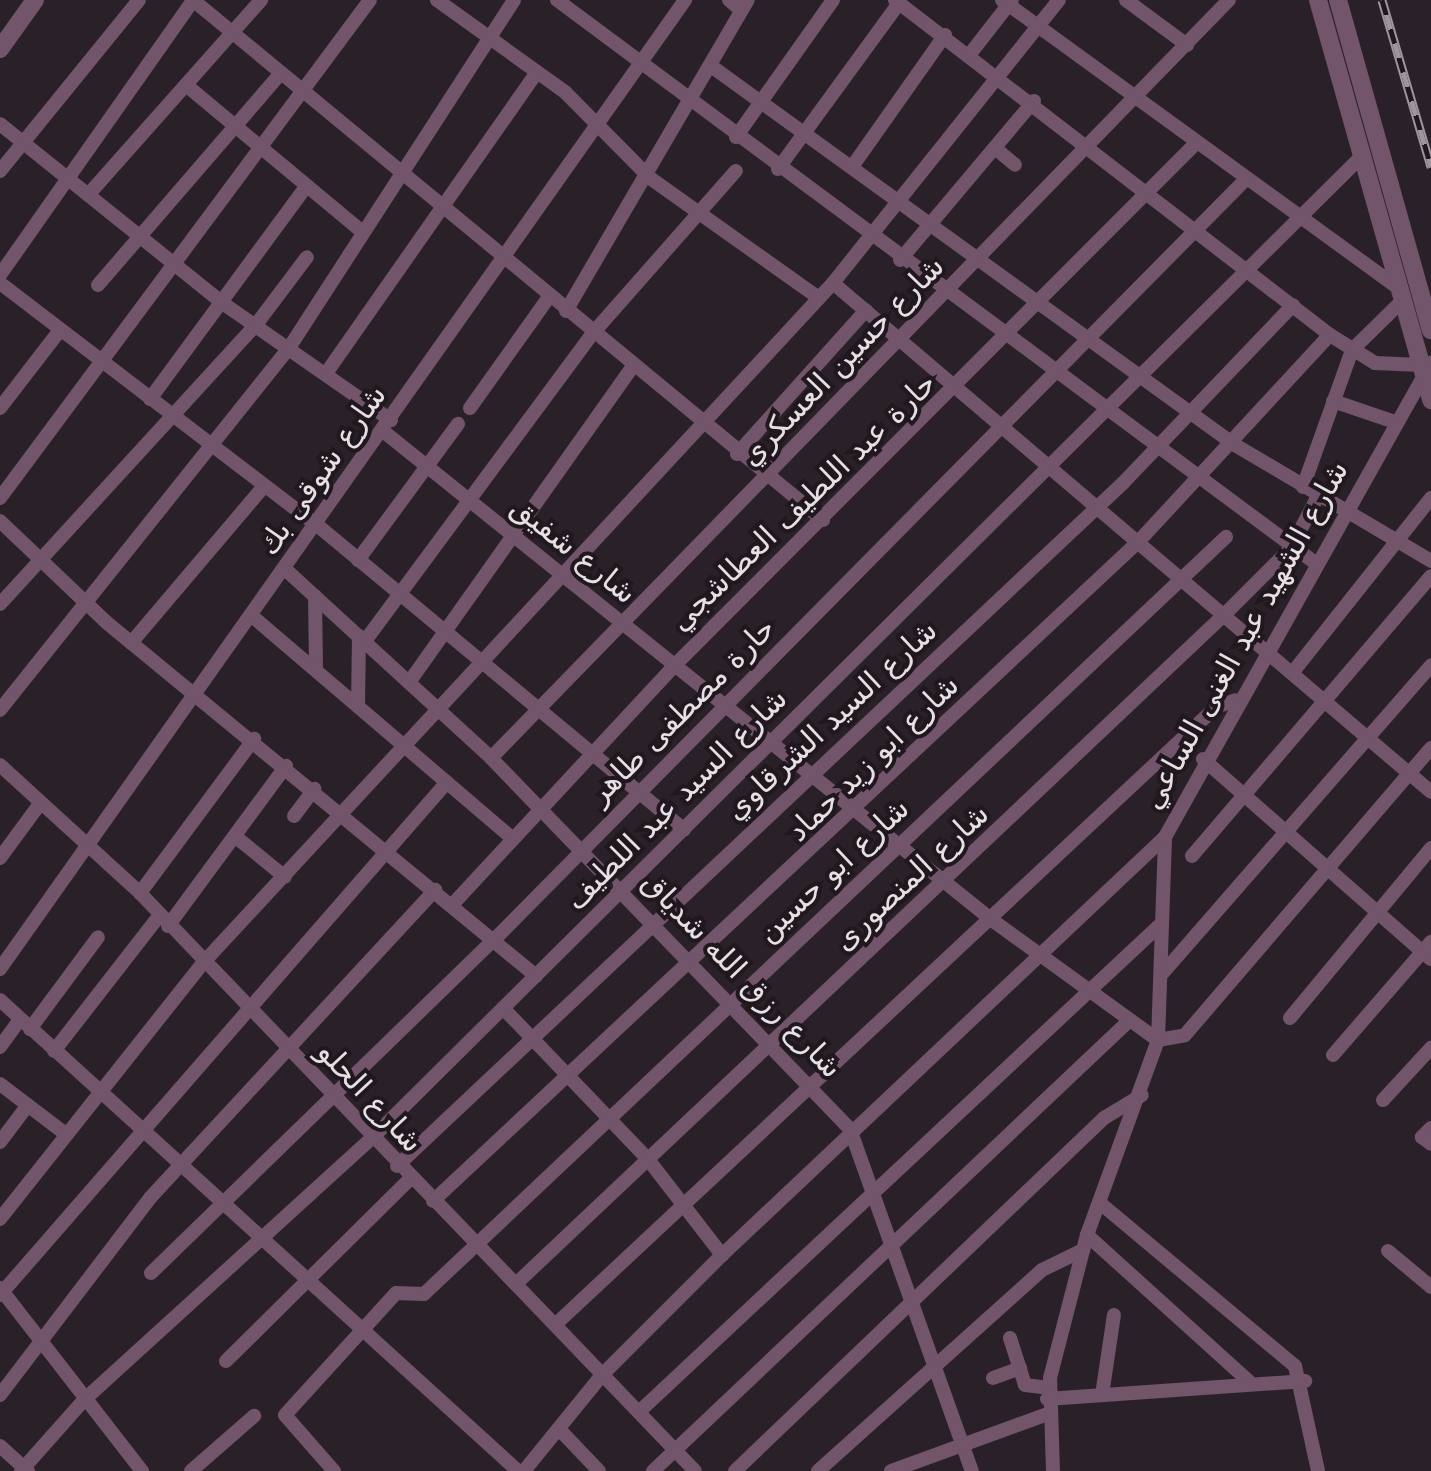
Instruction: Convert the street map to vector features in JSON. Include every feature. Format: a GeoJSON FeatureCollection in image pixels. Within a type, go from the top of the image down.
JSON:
{"type":"FeatureCollection","features":[{"type":"Feature","properties":{"kind":"street"},"geometry":{"type":"LineString","coordinates":[[0,49],[35,0]]}},
{"type":"Feature","properties":{"kind":"street"},"geometry":{"type":"LineString","coordinates":[[0,171],[139,0]]}},
{"type":"Feature","properties":{"kind":"street"},"geometry":{"type":"LineString","coordinates":[[0,275],[193,0],[395,172],[766,478],[823,520]]}},
{"type":"Feature","properties":{"kind":"street"},"geometry":{"type":"LineString","coordinates":[[88,195],[261,0]]}},
{"type":"Feature","properties":{"kind":"street"},"geometry":{"type":"LineString","coordinates":[[0,498],[370,0]]}},
{"type":"Feature","properties":{"kind":"street"},"geometry":{"type":"LineString","coordinates":[[437,0],[536,72],[650,178],[819,298]]}},
{"type":"Feature","properties":{"kind":"street"},"geometry":{"type":"LineString","coordinates":[[0,710],[81,600],[289,348],[395,172],[514,0]]}},
{"type":"Feature","properties":{"kind":"street"},"geometry":{"type":"LineString","coordinates":[[558,0],[640,66],[1008,341],[1314,562]]}},
{"type":"Feature","properties":{"kind":"street","name":"شارع شوقى بك"},"geometry":{"type":"LineString","coordinates":[[0,969],[685,0]]}},
{"type":"Feature","properties":{"kind":"street"},"geometry":{"type":"LineString","coordinates":[[736,138],[833,0]]}},
{"type":"Feature","properties":{"kind":"street"},"geometry":{"type":"LineString","coordinates":[[0,1220],[94,1089],[202,964],[342,813],[444,712],[833,283],[1058,0]]}},
{"type":"Feature","properties":{"kind":"street"},"geometry":{"type":"LineString","coordinates":[[1126,0],[1187,45]]}},
{"type":"Feature","properties":{"kind":"street","name":"شارع حسين العسكري"},"geometry":{"type":"LineString","coordinates":[[491,758],[1138,99],[1229,0]]}},
{"type":"Feature","properties":{"kind":"street"},"geometry":{"type":"LineString","coordinates":[[1318,0],[1425,367],[1431,400]]}},
{"type":"Feature","properties":{"kind":"street"},"geometry":{"type":"LineString","coordinates":[[1338,0],[1431,330]]}},
{"type":"Feature","properties":{"kind":"street"},"geometry":{"type":"LineString","coordinates":[[778,169],[897,1],[1034,101],[1330,335],[1384,366],[1425,367]]}},
{"type":"Feature","properties":{"kind":"street"},"geometry":{"type":"LineString","coordinates":[[970,54],[1007,2],[1401,294]]}},
{"type":"Feature","properties":{"kind":"street"},"geometry":{"type":"LineString","coordinates":[[566,311],[650,178],[739,3]]}},
{"type":"Feature","properties":{"kind":"street"},"geometry":{"type":"LineString","coordinates":[[854,164],[944,35]]}},
{"type":"Feature","properties":{"kind":"street"},"geometry":{"type":"LineString","coordinates":[[710,66],[901,197],[1235,445],[1431,561]]}},
{"type":"Feature","properties":{"kind":"street"},"geometry":{"type":"LineString","coordinates":[[327,372],[536,72]]}},
{"type":"Feature","properties":{"kind":"street"},"geometry":{"type":"LineString","coordinates":[[98,285],[136,234],[280,74]]}},
{"type":"Feature","properties":{"kind":"street"},"geometry":{"type":"LineString","coordinates":[[186,85],[360,230]]}},
{"type":"Feature","properties":{"kind":"street"},"geometry":{"type":"LineString","coordinates":[[900,260],[1034,101]]}},
{"type":"Feature","properties":{"kind":"street","name":"شارع شفيق"},"geometry":{"type":"LineString","coordinates":[[0,124],[222,302],[327,372],[427,466],[946,884],[1158,1040]]}},
{"type":"Feature","properties":{"kind":"street","name":"حارة عبد اللطيف العطاشجي"},"geometry":{"type":"LineString","coordinates":[[452,905],[674,666],[1008,341],[1196,143]]}},
{"type":"Feature","properties":{"kind":"street"},"geometry":{"type":"LineString","coordinates":[[995,148],[1015,164]]}},
{"type":"Feature","properties":{"kind":"street","name":"شارع السيد عبد اللطيف"},"geometry":{"type":"LineString","coordinates":[[25,1470],[85,1399],[269,1237],[372,1138],[772,744],[1101,410],[1362,156]]}},
{"type":"Feature","properties":{"kind":"street"},"geometry":{"type":"LineString","coordinates":[[358,706],[362,638],[399,596],[593,333],[736,172]]}},
{"type":"Feature","properties":{"kind":"street","name":"حارة مصطفى طاهر"},"geometry":{"type":"LineString","coordinates":[[152,1273],[494,940],[1094,340],[1245,180]]}},
{"type":"Feature","properties":{"kind":"street"},"geometry":{"type":"LineString","coordinates":[[150,399],[306,186]]}},
{"type":"Feature","properties":{"kind":"street"},"geometry":{"type":"LineString","coordinates":[[0,604],[37,556],[256,326],[307,256]]}},
{"type":"Feature","properties":{"kind":"street"},"geometry":{"type":"LineString","coordinates":[[833,283],[1265,646],[1431,792]]}},
{"type":"Feature","properties":{"kind":"street"},"geometry":{"type":"LineString","coordinates":[[0,284],[316,525],[684,830]]}},
{"type":"Feature","properties":{"kind":"street"},"geometry":{"type":"LineString","coordinates":[[1303,486],[1352,350],[1401,294]]}},
{"type":"Feature","properties":{"kind":"street"},"geometry":{"type":"LineString","coordinates":[[470,408],[549,297]]}},
{"type":"Feature","properties":{"kind":"street","name":"شارع السيد الشرقاوي"},"geometry":{"type":"LineString","coordinates":[[397,1166],[1099,506],[1192,414],[1292,304]]}},
{"type":"Feature","properties":{"kind":"street"},"geometry":{"type":"LineString","coordinates":[[737,454],[866,310]]}},
{"type":"Feature","properties":{"kind":"street"},"geometry":{"type":"LineString","coordinates":[[0,408],[60,330]]}},
{"type":"Feature","properties":{"kind":"street","name":"شارع ابو زيد حماد"},"geometry":{"type":"LineString","coordinates":[[433,1201],[695,964],[1139,542],[1235,445],[1330,335]]}},
{"type":"Feature","properties":{"kind":"street"},"geometry":{"type":"LineString","coordinates":[[410,681],[633,366]]}},
{"type":"Feature","properties":{"kind":"street","name":"شارع الشهيد عبد الغنى الساعي"},"geometry":{"type":"LineString","coordinates":[[1052,1471],[1048,1400],[1085,1242],[1142,1095],[1158,1040],[1165,837],[1265,646],[1425,367]]}},
{"type":"Feature","properties":{"kind":"street"},"geometry":{"type":"LineString","coordinates":[[1333,401],[1395,422]]}},
{"type":"Feature","properties":{"kind":"street"},"geometry":{"type":"LineString","coordinates":[[358,560],[458,424]]}},
{"type":"Feature","properties":{"kind":"street"},"geometry":{"type":"LineString","coordinates":[[132,643],[264,486]]}},
{"type":"Feature","properties":{"kind":"street","name":"شارع المنصورى"},"geometry":{"type":"LineString","coordinates":[[519,1281],[770,1043],[946,884],[1225,614],[1291,548],[1318,496]]}},
{"type":"Feature","properties":{"kind":"street"},"geometry":{"type":"LineString","coordinates":[[1293,672],[1431,498]]}},
{"type":"Feature","properties":{"kind":"street"},"geometry":{"type":"LineString","coordinates":[[0,521],[81,600],[198,692],[536,976]]}},
{"type":"Feature","properties":{"kind":"street","name":"شارع ابو حسين"},"geometry":{"type":"LineString","coordinates":[[366,1328],[401,1290],[424,1294],[474,1239],[610,1118],[1226,537]]}},
{"type":"Feature","properties":{"kind":"street","name":"شارع رزق الله شدياق"},"geometry":{"type":"LineString","coordinates":[[285,569],[444,712],[542,808],[850,1129],[940,1363],[972,1471]]}},
{"type":"Feature","properties":{"kind":"street"},"geometry":{"type":"LineString","coordinates":[[1192,856],[1431,576]]}},
{"type":"Feature","properties":{"kind":"street"},"geometry":{"type":"LineString","coordinates":[[316,596],[316,670]]}},
{"type":"Feature","properties":{"kind":"street"},"geometry":{"type":"LineString","coordinates":[[252,616],[514,839]]}},
{"type":"Feature","properties":{"kind":"street"},"geometry":{"type":"LineString","coordinates":[[1162,975],[1431,664]]}},
{"type":"Feature","properties":{"kind":"street"},"geometry":{"type":"LineString","coordinates":[[556,1324],[1216,707],[1236,700]]}},
{"type":"Feature","properties":{"kind":"street"},"geometry":{"type":"LineString","coordinates":[[140,892],[254,739]]}},
{"type":"Feature","properties":{"kind":"street"},"geometry":{"type":"LineString","coordinates":[[1158,1040],[1185,1035],[1431,748]]}},
{"type":"Feature","properties":{"kind":"street"},"geometry":{"type":"LineString","coordinates":[[1204,759],[1328,870],[1428,951],[1333,1056]]}},
{"type":"Feature","properties":{"kind":"street","name":"شارع الحلو"},"geometry":{"type":"LineString","coordinates":[[0,765],[39,805],[140,892],[202,964],[251,1009],[409,1180],[519,1281],[695,1471]]}},
{"type":"Feature","properties":{"kind":"street"},"geometry":{"type":"LineString","coordinates":[[54,1051],[236,837],[286,766]]}},
{"type":"Feature","properties":{"kind":"street"},"geometry":{"type":"LineString","coordinates":[[140,1470],[1,1291],[138,1129],[251,1009],[447,782]]}},
{"type":"Feature","properties":{"kind":"street"},"geometry":{"type":"LineString","coordinates":[[294,816],[314,790]]}},
{"type":"Feature","properties":{"kind":"street"},"geometry":{"type":"LineString","coordinates":[[0,858],[39,805]]}},
{"type":"Feature","properties":{"kind":"street"},"geometry":{"type":"LineString","coordinates":[[236,837],[285,877]]}},
{"type":"Feature","properties":{"kind":"street"},"geometry":{"type":"LineString","coordinates":[[0,1000],[138,1129],[188,1165],[525,1470],[602,1375],[722,1255],[850,1129],[1042,956],[1165,837]]}},
{"type":"Feature","properties":{"kind":"street"},"geometry":{"type":"LineString","coordinates":[[1290,1018],[1431,848]]}},
{"type":"Feature","properties":{"kind":"street"},"geometry":{"type":"LineString","coordinates":[[0,1395],[150,1198],[188,1165],[288,1049],[435,890]]}},
{"type":"Feature","properties":{"kind":"street"},"geometry":{"type":"LineString","coordinates":[[640,1410],[1162,922]]}},
{"type":"Feature","properties":{"kind":"street"},"geometry":{"type":"LineString","coordinates":[[0,1047],[25,1024],[98,937]]}},
{"type":"Feature","properties":{"kind":"street"},"geometry":{"type":"LineString","coordinates":[[503,1008],[565,1079],[610,1118],[647,1158],[682,1209],[722,1255]]}},
{"type":"Feature","properties":{"kind":"street"},"geometry":{"type":"LineString","coordinates":[[653,1471],[1130,1020]]}},
{"type":"Feature","properties":{"kind":"street"},"geometry":{"type":"LineString","coordinates":[[1384,1100],[1431,1048]]}},
{"type":"Feature","properties":{"kind":"street"},"geometry":{"type":"LineString","coordinates":[[0,1084],[63,1132]]}},
{"type":"Feature","properties":{"kind":"street"},"geometry":{"type":"LineString","coordinates":[[735,1471],[1104,1118],[1142,1095]]}},
{"type":"Feature","properties":{"kind":"street"},"geometry":{"type":"LineString","coordinates":[[3,1133],[28,1105]]}},
{"type":"Feature","properties":{"kind":"street"},"geometry":{"type":"LineString","coordinates":[[226,1361],[409,1180]]}},
{"type":"Feature","properties":{"kind":"street"},"geometry":{"type":"LineString","coordinates":[[1100,1203],[1305,1380],[1318,1471]]}},
{"type":"Feature","properties":{"kind":"street"},"geometry":{"type":"LineString","coordinates":[[818,1471],[1042,1270],[1085,1242],[1252,1384]]}},
{"type":"Feature","properties":{"kind":"street"},"geometry":{"type":"LineString","coordinates":[[1388,1251],[1431,1286]]}},
{"type":"Feature","properties":{"kind":"street"},"geometry":{"type":"LineString","coordinates":[[1102,1395],[1114,1315]]}},
{"type":"Feature","properties":{"kind":"street"},"geometry":{"type":"LineString","coordinates":[[334,1471],[286,1415],[366,1328]]}},
{"type":"Feature","properties":{"kind":"street"},"geometry":{"type":"LineString","coordinates":[[1010,1338],[1028,1388],[1048,1400]]}},
{"type":"Feature","properties":{"kind":"street"},"geometry":{"type":"LineString","coordinates":[[993,1378],[1020,1368]]}},
{"type":"Feature","properties":{"kind":"street"},"geometry":{"type":"LineString","coordinates":[[891,1471],[966,1443],[1048,1400],[1305,1380]]}},
{"type":"Feature","properties":{"kind":"street"},"geometry":{"type":"LineString","coordinates":[[192,1471],[254,1416]]}},
{"type":"Feature","properties":{"kind":"street"},"geometry":{"type":"LineString","coordinates":[[559,1429],[600,1471]]}},
{"type":"Feature","properties":{"kind":"street"},"geometry":{"type":"LineString","coordinates":[[0,1446],[25,1470]]}},
{"type":"Feature","properties":{"kind":"railway"},"geometry":{"type":"LineString","coordinates":[[1382,0],[1431,167]]}}]}
